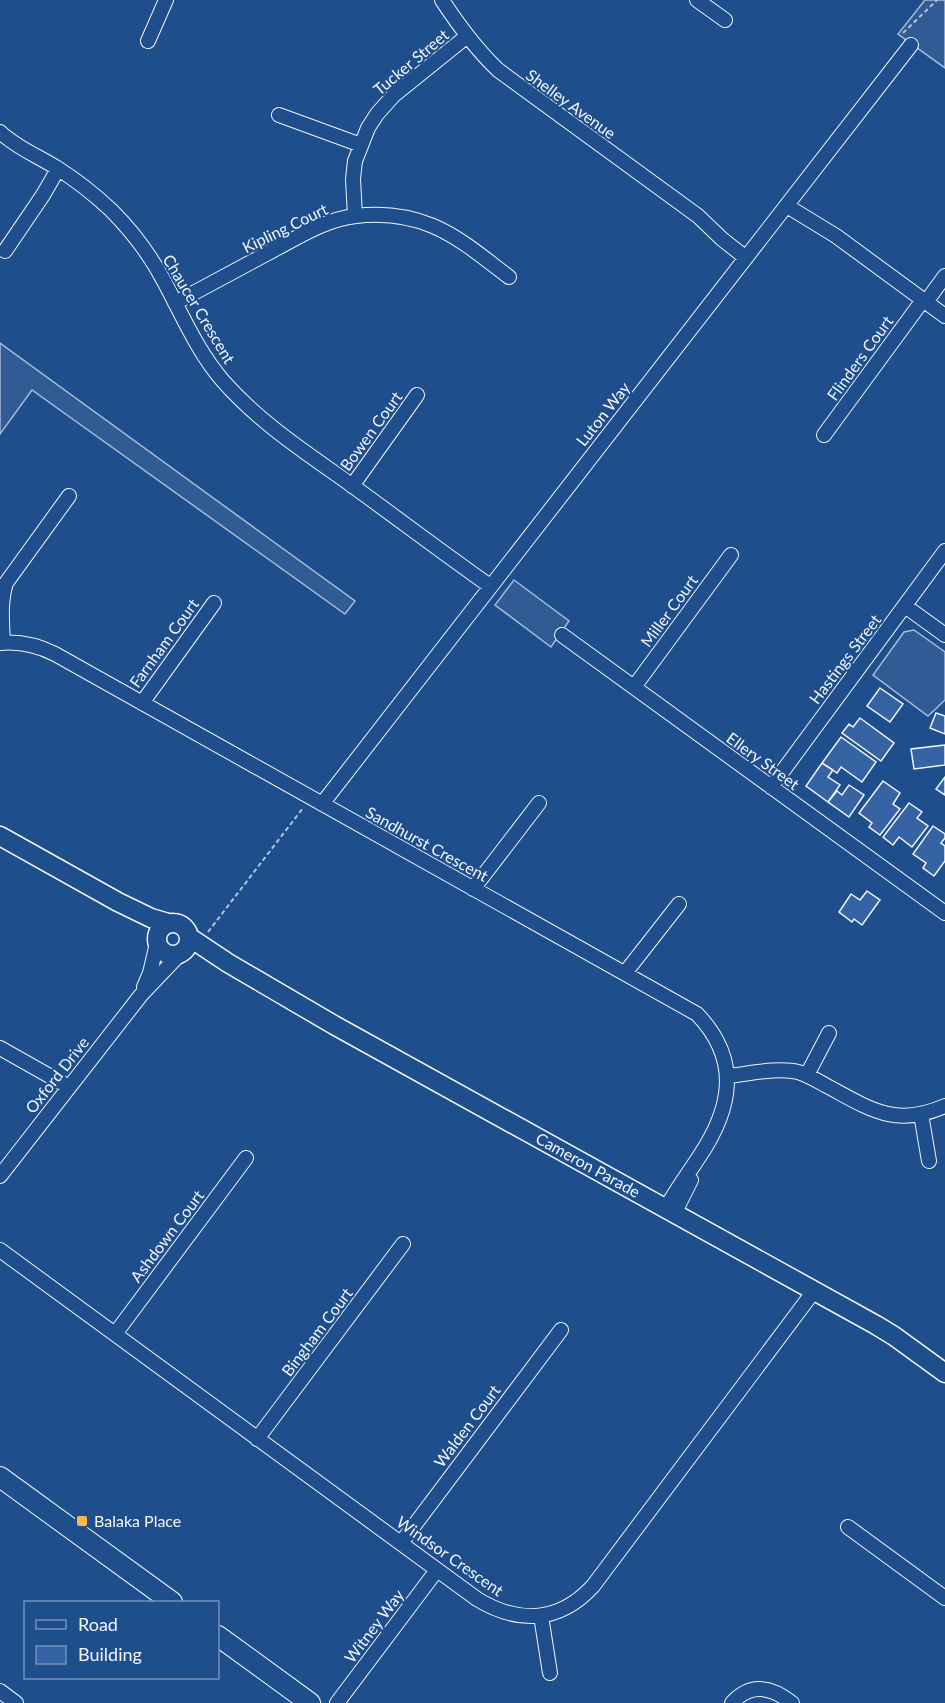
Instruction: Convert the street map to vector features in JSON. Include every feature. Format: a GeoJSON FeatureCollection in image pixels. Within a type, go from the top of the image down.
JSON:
{"type":"FeatureCollection","features":[{"type":"Feature","properties":{"kind":"main road"},"geometry":{"type":"LineString","coordinates":[[0,1477],[171,1601]]}},
{"type":"Feature","properties":{"kind":"main road"},"geometry":{"type":"LineString","coordinates":[[219,1637],[310,1703]]}},
{"type":"Feature","properties":{"kind":"street"},"geometry":{"type":"LineString","coordinates":[[148,41],[166,0]]}},
{"type":"Feature","properties":{"kind":"street","name":"Shelley Avenue"},"geometry":{"type":"LineString","coordinates":[[442,0],[466,37],[481,54],[520,87],[698,216],[722,239],[749,254]]}},
{"type":"Feature","properties":{"kind":"street"},"geometry":{"type":"LineString","coordinates":[[697,0],[725,20]]}},
{"type":"Feature","properties":{"kind":"street","name":"Tucker Street"},"geometry":{"type":"LineString","coordinates":[[355,216],[353,179],[356,161],[368,128],[385,103],[466,37]]}},
{"type":"Feature","properties":{"kind":"street","name":"Luton Way"},"geometry":{"type":"LineString","coordinates":[[321,804],[911,45]]}},
{"type":"Feature","properties":{"kind":"street"},"geometry":{"type":"LineString","coordinates":[[279,115],[361,145]]}},
{"type":"Feature","properties":{"kind":"street","name":"Chaucer Crescent"},"geometry":{"type":"LineString","coordinates":[[0,132],[21,149],[58,169],[93,195],[124,224],[139,241],[165,282],[206,358],[221,379],[240,399],[273,429],[490,586]]}},
{"type":"Feature","properties":{"kind":"street"},"geometry":{"type":"LineString","coordinates":[[5,251],[58,169]]}},
{"type":"Feature","properties":{"kind":"street"},"geometry":{"type":"LineString","coordinates":[[789,202],[945,316]]}},
{"type":"Feature","properties":{"kind":"street","name":"Kipling Court"},"geometry":{"type":"LineString","coordinates":[[175,303],[301,236],[324,225],[355,216],[393,216],[432,226],[463,243],[509,277]]}},
{"type":"Feature","properties":{"kind":"street","name":"Flinders Court"},"geometry":{"type":"LineString","coordinates":[[824,435],[945,276]]}},
{"type":"Feature","properties":{"kind":"street","name":"Bowen Court"},"geometry":{"type":"LineString","coordinates":[[352,486],[417,395]]}},
{"type":"Feature","properties":{"kind":"street"},"geometry":{"type":"LineString","coordinates":[[1,643],[2,592],[6,583],[69,496]]}},
{"type":"Feature","properties":{"kind":"street","name":"Hastings Street"},"geometry":{"type":"LineString","coordinates":[[771,787],[945,551]]}},
{"type":"Feature","properties":{"kind":"street","name":"Miller Court"},"geometry":{"type":"LineString","coordinates":[[634,687],[731,555]]}},
{"type":"Feature","properties":{"kind":"street","name":"Farnham Court"},"geometry":{"type":"LineString","coordinates":[[142,703],[214,603]]}},
{"type":"Feature","properties":{"kind":"street"},"geometry":{"type":"LineString","coordinates":[[905,606],[945,635]]}},
{"type":"Feature","properties":{"kind":"street","name":"Ellery Street"},"geometry":{"type":"LineString","coordinates":[[562,635],[945,913]]}},
{"type":"Feature","properties":{"kind":"street","name":"Sandhurst Crescent"},"geometry":{"type":"LineString","coordinates":[[1,643],[16,642],[42,648],[697,1014],[720,1046],[725,1060],[728,1076],[726,1103],[701,1156],[675,1191],[670,1210]]}},
{"type":"Feature","properties":{"kind":"street"},"geometry":{"type":"LineString","coordinates":[[473,889],[539,803]]}},
{"type":"Feature","properties":{"kind":"street"},"geometry":{"type":"LineString","coordinates":[[0,836],[118,902],[152,918],[182,925],[186,928],[188,947],[168,955],[159,948],[157,940],[142,921],[118,902]]}},
{"type":"Feature","properties":{"kind":"street"},"geometry":{"type":"LineString","coordinates":[[625,973],[679,904]]}},
{"type":"Feature","properties":{"kind":"street"},"geometry":{"type":"LineString","coordinates":[[157,940],[160,929],[168,923]]}},
{"type":"Feature","properties":{"kind":"street","name":"Oxford Drive"},"geometry":{"type":"LineString","coordinates":[[141,995],[150,973],[157,940]]}},
{"type":"Feature","properties":{"kind":"street","name":"Cameron Parade"},"geometry":{"type":"LineString","coordinates":[[188,947],[228,963],[334,1025],[894,1336],[945,1373]]}},
{"type":"Feature","properties":{"kind":"street","name":"Oxford Drive"},"geometry":{"type":"LineString","coordinates":[[0,1176],[141,995],[188,947]]}},
{"type":"Feature","properties":{"kind":"street"},"geometry":{"type":"LineString","coordinates":[[807,1075],[829,1034]]}},
{"type":"Feature","properties":{"kind":"street"},"geometry":{"type":"LineString","coordinates":[[0,1048],[69,1087]]}},
{"type":"Feature","properties":{"kind":"street"},"geometry":{"type":"LineString","coordinates":[[728,1076],[794,1071],[807,1075],[876,1112],[896,1116],[921,1114],[945,1106]]}},
{"type":"Feature","properties":{"kind":"street"},"geometry":{"type":"LineString","coordinates":[[921,1114],[929,1161]]}},
{"type":"Feature","properties":{"kind":"street","name":"Ashdown Court"},"geometry":{"type":"LineString","coordinates":[[115,1334],[246,1158]]}},
{"type":"Feature","properties":{"kind":"street","name":"Bingham Court"},"geometry":{"type":"LineString","coordinates":[[257,1439],[403,1244]]}},
{"type":"Feature","properties":{"kind":"street","name":"Windsor Crescent"},"geometry":{"type":"LineString","coordinates":[[0,1250],[490,1607],[521,1616],[541,1616],[558,1612],[582,1598],[593,1586],[814,1291]]}},
{"type":"Feature","properties":{"kind":"street","name":"Walden Court"},"geometry":{"type":"LineString","coordinates":[[401,1543],[561,1330]]}},
{"type":"Feature","properties":{"kind":"street"},"geometry":{"type":"LineString","coordinates":[[848,1527],[945,1598]]}},
{"type":"Feature","properties":{"kind":"street","name":"Witney Way"},"geometry":{"type":"LineString","coordinates":[[337,1703],[438,1570]]}},
{"type":"Feature","properties":{"kind":"street"},"geometry":{"type":"LineString","coordinates":[[541,1616],[550,1672]]}},
{"type":"Feature","properties":{"kind":"street"},"geometry":{"type":"LineString","coordinates":[[732,1703],[739,1695],[759,1688],[778,1694],[792,1703]]}},
{"type":"Feature","properties":{"kind":"street"},"geometry":{"type":"LineString","coordinates":[[0,1691],[16,1703]]}},
{"type":"Feature","properties":{"kind":"path"},"geometry":{"type":"LineString","coordinates":[[903,33],[937,0]]}},
{"type":"Feature","properties":{"kind":"path"},"geometry":{"type":"LineString","coordinates":[[188,947],[303,808]]}},
{"type":"Feature","properties":{"kind":"shaded area"},"geometry":{"type":"Polygon","coordinates":[[[925,0],[945,0],[945,68],[898,34],[925,0]]]}},
{"type":"Feature","properties":{"kind":"shaded area"},"geometry":{"type":"Polygon","coordinates":[[[0,343],[355,601],[345,614],[32,390],[0,434],[0,343]]]}},
{"type":"Feature","properties":{"kind":"shaded area"},"geometry":{"type":"Polygon","coordinates":[[[514,580],[569,621],[551,647],[495,605],[514,580]]]}},
{"type":"Feature","properties":{"kind":"shaded area"},"geometry":{"type":"Polygon","coordinates":[[[914,630],[945,652],[945,700],[928,716],[873,675],[904,632],[914,630]]]}},
{"type":"Feature","properties":{"kind":"building"},"geometry":{"type":"Polygon","coordinates":[[[880,688],[903,704],[890,722],[867,706],[880,688]]]}},
{"type":"Feature","properties":{"kind":"building"},"geometry":{"type":"Polygon","coordinates":[[[936,713],[945,716],[945,734],[930,728],[936,713]]]}},
{"type":"Feature","properties":{"kind":"building"},"geometry":{"type":"Polygon","coordinates":[[[860,718],[894,743],[881,761],[842,733],[849,724],[853,727],[860,718]]]}},
{"type":"Feature","properties":{"kind":"building"},"geometry":{"type":"Polygon","coordinates":[[[841,737],[876,762],[862,782],[841,767],[837,773],[822,763],[841,737]]]}},
{"type":"Feature","properties":{"kind":"building"},"geometry":{"type":"Polygon","coordinates":[[[945,745],[945,765],[914,769],[911,749],[945,745]]]}},
{"type":"Feature","properties":{"kind":"building"},"geometry":{"type":"Polygon","coordinates":[[[822,763],[833,770],[828,777],[840,785],[828,802],[806,786],[822,763]]]}},
{"type":"Feature","properties":{"kind":"building"},"geometry":{"type":"Polygon","coordinates":[[[945,777],[945,795],[936,789],[945,777]]]}},
{"type":"Feature","properties":{"kind":"building"},"geometry":{"type":"Polygon","coordinates":[[[883,781],[900,793],[893,804],[900,809],[880,835],[869,827],[872,823],[859,813],[883,781]]]}},
{"type":"Feature","properties":{"kind":"building"},"geometry":{"type":"Polygon","coordinates":[[[849,785],[864,795],[849,817],[828,802],[837,791],[842,795],[849,785]]]}},
{"type":"Feature","properties":{"kind":"building"},"geometry":{"type":"Polygon","coordinates":[[[909,803],[922,812],[917,818],[928,826],[912,847],[899,837],[893,845],[883,837],[909,803]]]}},
{"type":"Feature","properties":{"kind":"building"},"geometry":{"type":"Polygon","coordinates":[[[933,826],[945,834],[941,843],[945,846],[945,861],[934,876],[923,868],[926,863],[913,854],[933,826]]]}},
{"type":"Feature","properties":{"kind":"building"},"geometry":{"type":"Polygon","coordinates":[[[867,891],[880,900],[862,925],[854,919],[852,922],[839,912],[851,894],[860,900],[867,891]]]}},
{"type":"Feature","properties":{"kind":"place","name":"Balaka Place"},"geometry":{"type":"Point","coordinates":[82,1521]}}]}
